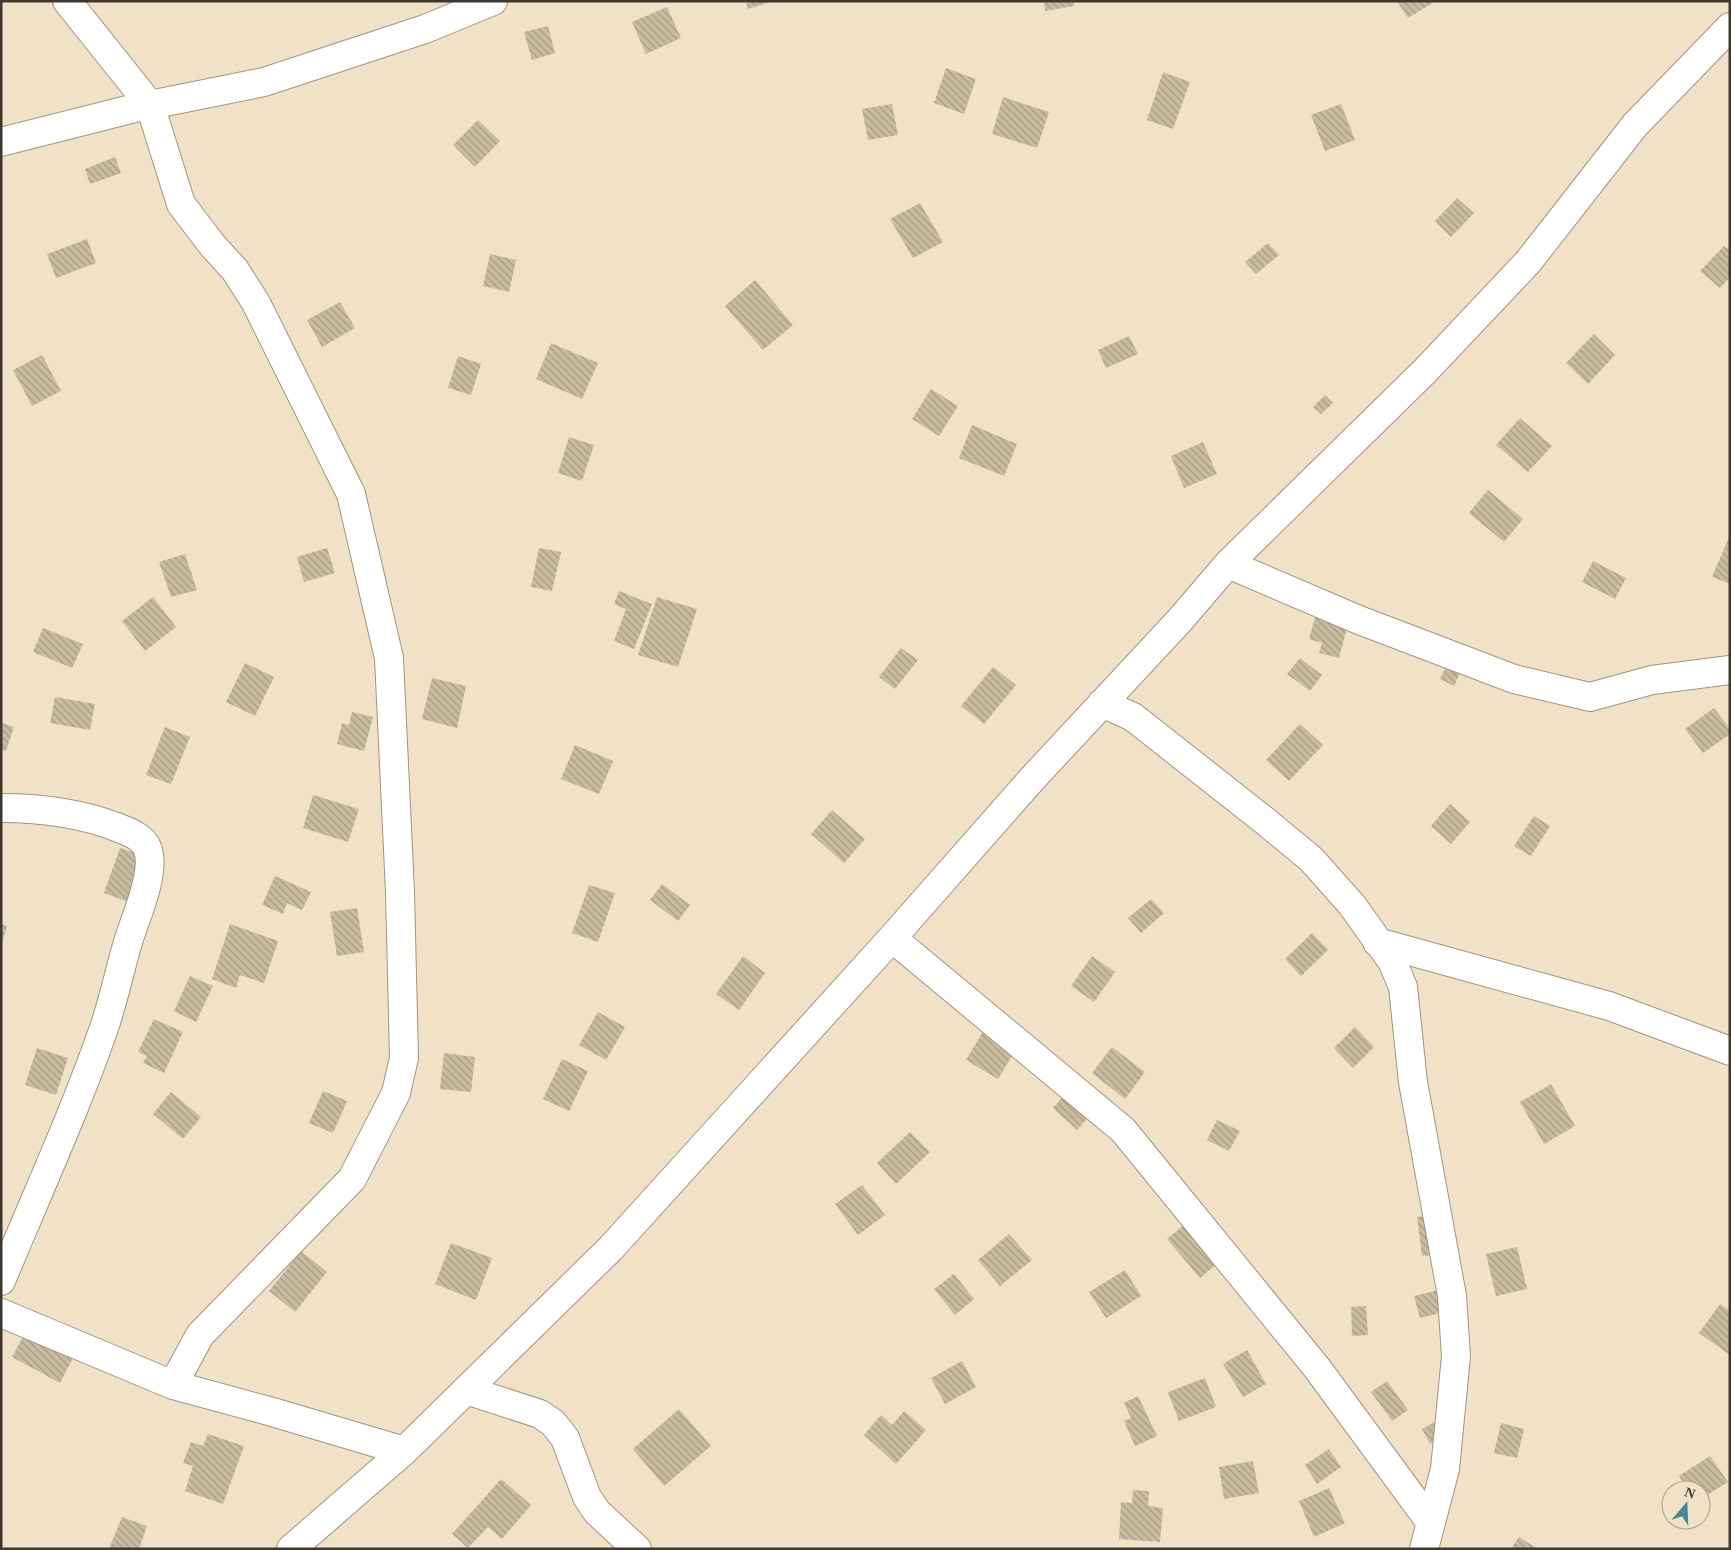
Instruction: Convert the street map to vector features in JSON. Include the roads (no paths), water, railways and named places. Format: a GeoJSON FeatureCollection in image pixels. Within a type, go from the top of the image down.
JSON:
{"type":"FeatureCollection","features":[{"type":"Feature","properties":{"kind":"street"},"geometry":{"type":"LineString","coordinates":[[67,1],[150,105],[180,204],[213,246],[235,270],[256,303],[351,494],[389,658],[400,892],[404,1058],[396,1093],[352,1179],[200,1335],[173,1385]]}},
{"type":"Feature","properties":{"kind":"street"},"geometry":{"type":"LineString","coordinates":[[1,142],[150,105],[264,82],[425,29],[493,1]]}},
{"type":"Feature","properties":{"kind":"street"},"geometry":{"type":"LineString","coordinates":[[291,1549],[404,1451],[611,1248],[892,938],[1032,779],[1180,620],[1228,564],[1425,371],[1528,262],[1635,125],[1730,27]]}},
{"type":"Feature","properties":{"kind":"street"},"geometry":{"type":"LineString","coordinates":[[1228,564],[1359,620],[1514,679],[1590,697],[1652,680],[1730,670]]}},
{"type":"Feature","properties":{"kind":"street"},"geometry":{"type":"LineString","coordinates":[[1102,703],[1133,717],[1311,859],[1352,905],[1392,961],[1403,987],[1413,1082],[1452,1296],[1456,1356],[1445,1469],[1428,1536]]}},
{"type":"Feature","properties":{"kind":"street"},"geometry":{"type":"LineString","coordinates":[[1,808],[58,811],[96,819],[137,836],[146,845],[150,862],[146,884],[105,1024],[74,1105],[1,1281]]}},
{"type":"Feature","properties":{"kind":"street"},"geometry":{"type":"LineString","coordinates":[[892,938],[1123,1130],[1317,1368],[1428,1536]]}},
{"type":"Feature","properties":{"kind":"street"},"geometry":{"type":"LineString","coordinates":[[1377,942],[1609,1006],[1730,1051]]}},
{"type":"Feature","properties":{"kind":"street"},"geometry":{"type":"LineString","coordinates":[[1,1313],[173,1385],[404,1451]]}},
{"type":"Feature","properties":{"kind":"street"},"geometry":{"type":"LineString","coordinates":[[466,1390],[540,1414],[553,1423],[565,1438],[587,1497],[597,1512],[637,1549]]}}]}
